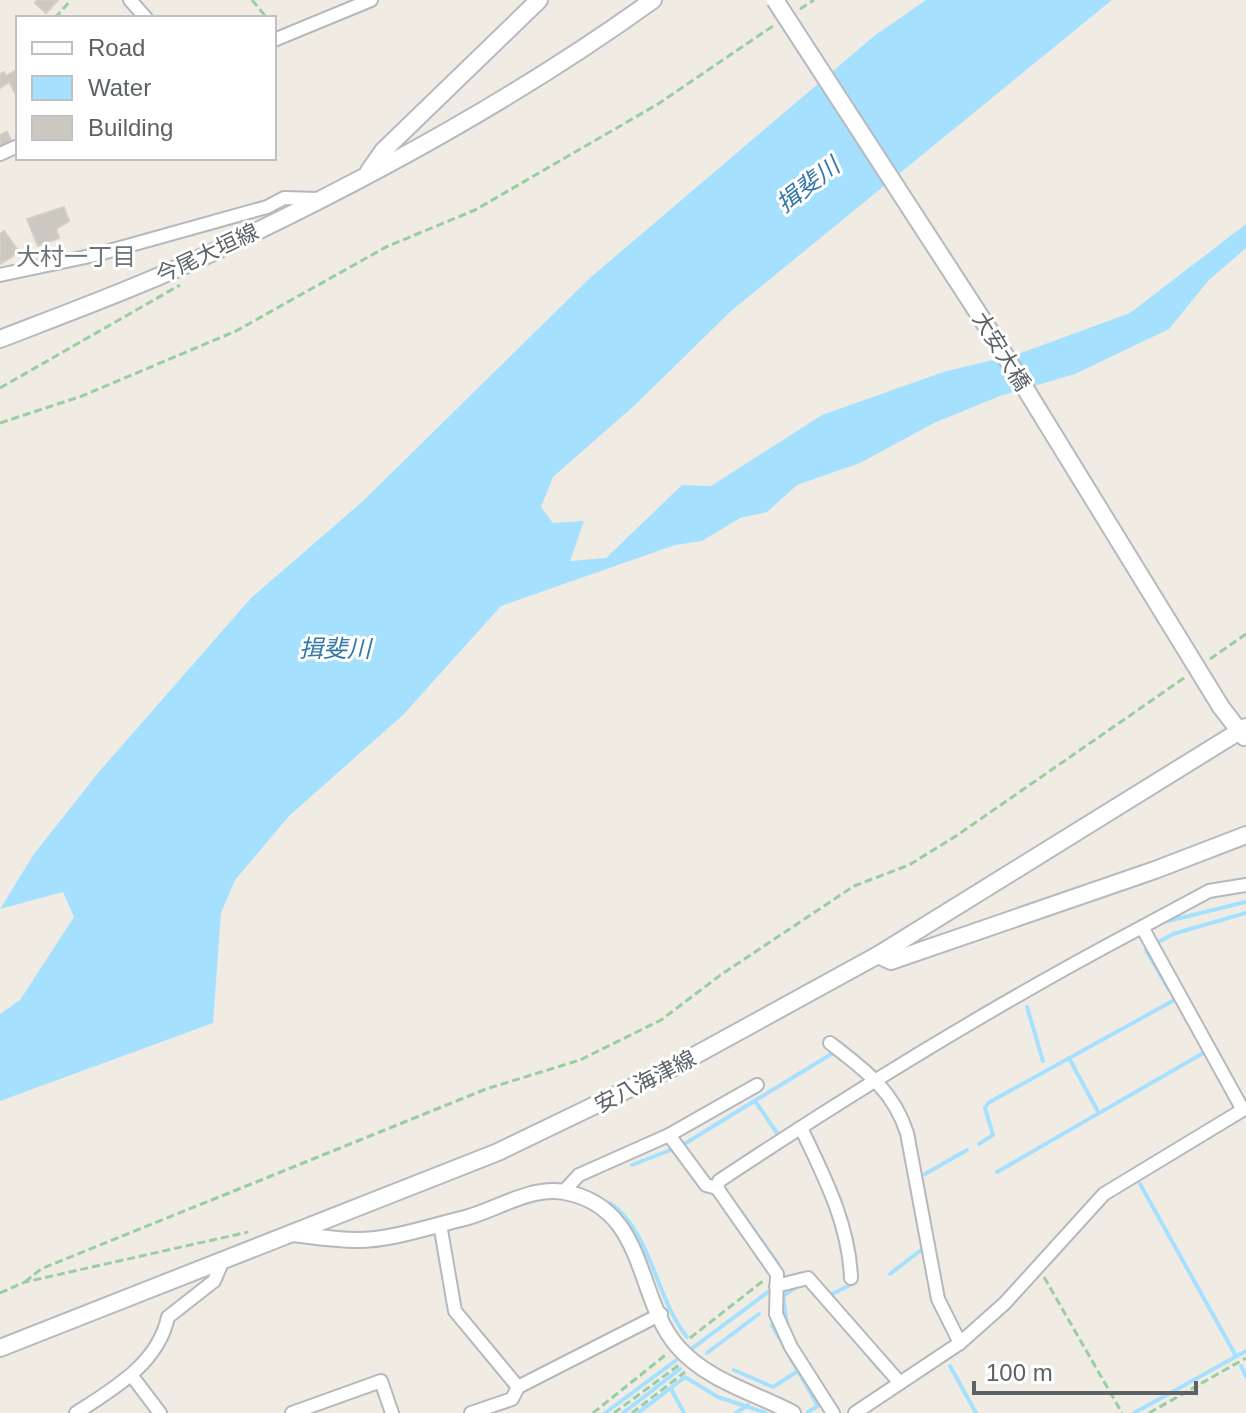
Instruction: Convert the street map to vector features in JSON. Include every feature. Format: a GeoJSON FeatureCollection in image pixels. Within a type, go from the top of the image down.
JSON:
{"type":"FeatureCollection","features":[{"type":"Feature","properties":{"kind":"main road"},"geometry":{"type":"LineString","coordinates":[[365,175],[383,151],[539,0]]}},
{"type":"Feature","properties":{"kind":"main road","name":"今尾大垣線"},"geometry":{"type":"LineString","coordinates":[[0,339],[223,248],[421,146],[587,46],[653,0]]}},
{"type":"Feature","properties":{"kind":"main road","name":"大安大橋"},"geometry":{"type":"LineString","coordinates":[[775,0],[985,323],[1221,707],[1244,733]]}},
{"type":"Feature","properties":{"kind":"main road","name":"安八海津線"},"geometry":{"type":"LineString","coordinates":[[0,1348],[498,1152],[672,1068],[878,955],[1244,733]]}},
{"type":"Feature","properties":{"kind":"main road"},"geometry":{"type":"LineString","coordinates":[[878,955],[891,961],[1155,870],[1246,835]]}},
{"type":"Feature","properties":{"kind":"street"},"geometry":{"type":"LineString","coordinates":[[130,0],[144,16]]}},
{"type":"Feature","properties":{"kind":"street"},"geometry":{"type":"LineString","coordinates":[[276,39],[364,1]]}},
{"type":"Feature","properties":{"kind":"street"},"geometry":{"type":"LineString","coordinates":[[0,275],[42,263],[95,255],[267,207],[284,198],[318,199]]}},
{"type":"Feature","properties":{"kind":"street"},"geometry":{"type":"LineString","coordinates":[[717,1188],[719,1181],[962,1027],[1209,891],[1246,885]]}},
{"type":"Feature","properties":{"kind":"street"},"geometry":{"type":"LineString","coordinates":[[855,1413],[960,1343],[1005,1303],[1104,1194],[1244,1109],[1142,927]]}},
{"type":"Feature","properties":{"kind":"street"},"geometry":{"type":"LineString","coordinates":[[830,1043],[877,1080],[898,1107],[907,1133],[938,1299],[960,1343]]}},
{"type":"Feature","properties":{"kind":"street"},"geometry":{"type":"LineString","coordinates":[[563,1192],[579,1175],[669,1135],[757,1085]]}},
{"type":"Feature","properties":{"kind":"street"},"geometry":{"type":"LineString","coordinates":[[801,1128],[828,1183],[850,1247],[851,1278]]}},
{"type":"Feature","properties":{"kind":"street"},"geometry":{"type":"LineString","coordinates":[[669,1135],[706,1185],[717,1188],[775,1272],[776,1314],[791,1347],[833,1413]]}},
{"type":"Feature","properties":{"kind":"street"},"geometry":{"type":"LineString","coordinates":[[290,1234],[359,1240],[440,1224],[529,1195],[563,1192],[592,1201],[615,1220],[631,1243],[661,1314],[681,1350],[723,1381],[793,1413]]}},
{"type":"Feature","properties":{"kind":"street"},"geometry":{"type":"LineString","coordinates":[[440,1224],[455,1311],[518,1387]]}},
{"type":"Feature","properties":{"kind":"street"},"geometry":{"type":"LineString","coordinates":[[76,1413],[132,1376],[165,1331],[168,1317],[214,1281],[224,1258]]}},
{"type":"Feature","properties":{"kind":"street"},"geometry":{"type":"LineString","coordinates":[[776,1286],[808,1278],[900,1383]]}},
{"type":"Feature","properties":{"kind":"street"},"geometry":{"type":"LineString","coordinates":[[471,1413],[512,1399],[518,1387],[661,1314]]}},
{"type":"Feature","properties":{"kind":"street"},"geometry":{"type":"LineString","coordinates":[[132,1376],[160,1413]]}},
{"type":"Feature","properties":{"kind":"street"},"geometry":{"type":"LineString","coordinates":[[292,1413],[381,1381],[392,1413]]}},
{"type":"Feature","properties":{"kind":"path"},"geometry":{"type":"LineString","coordinates":[[57,16],[71,0]]}},
{"type":"Feature","properties":{"kind":"path"},"geometry":{"type":"LineString","coordinates":[[252,0],[265,16]]}},
{"type":"Feature","properties":{"kind":"path"},"geometry":{"type":"LineString","coordinates":[[788,17],[814,0]]}},
{"type":"Feature","properties":{"kind":"path"},"geometry":{"type":"LineString","coordinates":[[0,423],[82,396],[236,331],[386,247],[475,210],[658,104],[775,25]]}},
{"type":"Feature","properties":{"kind":"path"},"geometry":{"type":"LineString","coordinates":[[0,388],[184,283]]}},
{"type":"Feature","properties":{"kind":"path"},"geometry":{"type":"LineString","coordinates":[[25,1282],[41,1269],[486,1089],[580,1060],[661,1020],[722,974],[854,886],[909,865],[956,836],[1133,713]]}},
{"type":"Feature","properties":{"kind":"path"},"geometry":{"type":"LineString","coordinates":[[0,1293],[25,1282],[253,1231]]}},
{"type":"Feature","properties":{"kind":"path"},"geometry":{"type":"LineString","coordinates":[[1037,1266],[1122,1413]]}},
{"type":"Feature","properties":{"kind":"path"},"geometry":{"type":"LineString","coordinates":[[614,1413],[681,1350],[775,1272]]}},
{"type":"Feature","properties":{"kind":"path"},"geometry":{"type":"LineString","coordinates":[[593,1413],[681,1350]]}},
{"type":"Feature","properties":{"kind":"path"},"geometry":{"type":"LineString","coordinates":[[1149,1413],[1246,1358]]}},
{"type":"Feature","properties":{"kind":"path"},"geometry":{"type":"LineString","coordinates":[[632,1413],[686,1372],[697,1379]]}},
{"type":"Feature","properties":{"kind":"water","name":"揖斐川"},"geometry":{"type":"Polygon","coordinates":[[[926,0],[1112,0],[731,311],[635,405],[553,477],[541,507],[553,523],[584,521],[570,561],[606,558],[682,485],[711,486],[822,415],[946,371],[1015,355],[1130,313],[1246,224],[1246,248],[1208,281],[1169,329],[1075,374],[1000,396],[934,423],[860,463],[797,485],[767,512],[740,518],[702,541],[675,545],[501,606],[403,715],[289,816],[235,880],[221,913],[213,1023],[0,1101],[0,1014],[20,1000],[74,917],[63,892],[0,909],[34,854],[98,773],[251,598],[363,501],[591,277],[874,36],[926,0]]]}},
{"type":"Feature","properties":{"kind":"building"},"geometry":{"type":"Polygon","coordinates":[[[37,0],[58,0],[46,13],[35,3],[37,0]]]}},
{"type":"Feature","properties":{"kind":"building"},"geometry":{"type":"Polygon","coordinates":[[[16,70],[16,94],[9,82],[0,88],[0,74],[4,72],[6,76],[16,70]]]}},
{"type":"Feature","properties":{"kind":"building"},"geometry":{"type":"Polygon","coordinates":[[[7,132],[12,142],[0,147],[0,135],[7,132]]]}},
{"type":"Feature","properties":{"kind":"building"},"geometry":{"type":"Polygon","coordinates":[[[64,207],[69,221],[56,229],[59,238],[38,246],[27,219],[64,207]]]}},
{"type":"Feature","properties":{"kind":"building"},"geometry":{"type":"Polygon","coordinates":[[[4,231],[19,252],[0,264],[0,234],[4,231]]]}},
{"type":"Feature","properties":{"kind":"waterway"},"geometry":{"type":"LineString","coordinates":[[1168,921],[1246,902]]}},
{"type":"Feature","properties":{"kind":"waterway"},"geometry":{"type":"LineString","coordinates":[[1157,943],[1173,934],[1246,913]]}},
{"type":"Feature","properties":{"kind":"waterway"},"geometry":{"type":"LineString","coordinates":[[1146,950],[1169,990]]}},
{"type":"Feature","properties":{"kind":"waterway"},"geometry":{"type":"LineString","coordinates":[[979,1144],[993,1135],[985,1108],[988,1103],[1176,999],[1177,1002]]}},
{"type":"Feature","properties":{"kind":"waterway"},"geometry":{"type":"LineString","coordinates":[[1027,1007],[1043,1061]]}},
{"type":"Feature","properties":{"kind":"waterway"},"geometry":{"type":"LineString","coordinates":[[997,1172],[1205,1052]]}},
{"type":"Feature","properties":{"kind":"waterway"},"geometry":{"type":"LineString","coordinates":[[681,1146],[833,1053],[842,1060]]}},
{"type":"Feature","properties":{"kind":"waterway"},"geometry":{"type":"LineString","coordinates":[[1069,1058],[1097,1110]]}},
{"type":"Feature","properties":{"kind":"waterway"},"geometry":{"type":"LineString","coordinates":[[755,1101],[777,1133]]}},
{"type":"Feature","properties":{"kind":"waterway"},"geometry":{"type":"LineString","coordinates":[[632,1165],[673,1149]]}},
{"type":"Feature","properties":{"kind":"waterway"},"geometry":{"type":"LineString","coordinates":[[925,1174],[967,1150]]}},
{"type":"Feature","properties":{"kind":"waterway"},"geometry":{"type":"LineString","coordinates":[[1140,1184],[1236,1356]]}},
{"type":"Feature","properties":{"kind":"waterway"},"geometry":{"type":"LineString","coordinates":[[610,1203],[635,1231],[667,1303],[687,1337]]}},
{"type":"Feature","properties":{"kind":"waterway"},"geometry":{"type":"LineString","coordinates":[[739,1209],[778,1264]]}},
{"type":"Feature","properties":{"kind":"waterway"},"geometry":{"type":"LineString","coordinates":[[890,1274],[925,1247]]}},
{"type":"Feature","properties":{"kind":"waterway"},"geometry":{"type":"LineString","coordinates":[[828,1296],[852,1284]]}},
{"type":"Feature","properties":{"kind":"waterway"},"geometry":{"type":"LineString","coordinates":[[787,1325],[783,1296],[798,1286]]}},
{"type":"Feature","properties":{"kind":"waterway"},"geometry":{"type":"LineString","coordinates":[[605,1413],[768,1292]]}},
{"type":"Feature","properties":{"kind":"waterway"},"geometry":{"type":"LineString","coordinates":[[707,1353],[759,1314]]}},
{"type":"Feature","properties":{"kind":"waterway"},"geometry":{"type":"LineString","coordinates":[[772,1325],[798,1371]]}},
{"type":"Feature","properties":{"kind":"waterway"},"geometry":{"type":"LineString","coordinates":[[848,1332],[880,1370]]}},
{"type":"Feature","properties":{"kind":"waterway"},"geometry":{"type":"LineString","coordinates":[[1134,1413],[1246,1351]]}},
{"type":"Feature","properties":{"kind":"waterway"},"geometry":{"type":"LineString","coordinates":[[950,1366],[976,1413]]}},
{"type":"Feature","properties":{"kind":"waterway"},"geometry":{"type":"LineString","coordinates":[[1241,1366],[1246,1376]]}},
{"type":"Feature","properties":{"kind":"waterway"},"geometry":{"type":"LineString","coordinates":[[623,1413],[680,1369]]}},
{"type":"Feature","properties":{"kind":"waterway"},"geometry":{"type":"LineString","coordinates":[[734,1370],[773,1387],[798,1371],[818,1406],[808,1412]]}},
{"type":"Feature","properties":{"kind":"waterway"},"geometry":{"type":"LineString","coordinates":[[638,1413],[685,1377],[718,1397],[766,1413]]}},
{"type":"Feature","properties":{"kind":"waterway"},"geometry":{"type":"LineString","coordinates":[[671,1389],[684,1413]]}},
{"type":"Feature","properties":{"kind":"waterway"},"geometry":{"type":"LineString","coordinates":[[736,1413],[748,1405]]}},
{"type":"Feature","properties":{"kind":"district","name":"大村一丁目"},"geometry":{"type":"Point","coordinates":[76,257]}}]}
